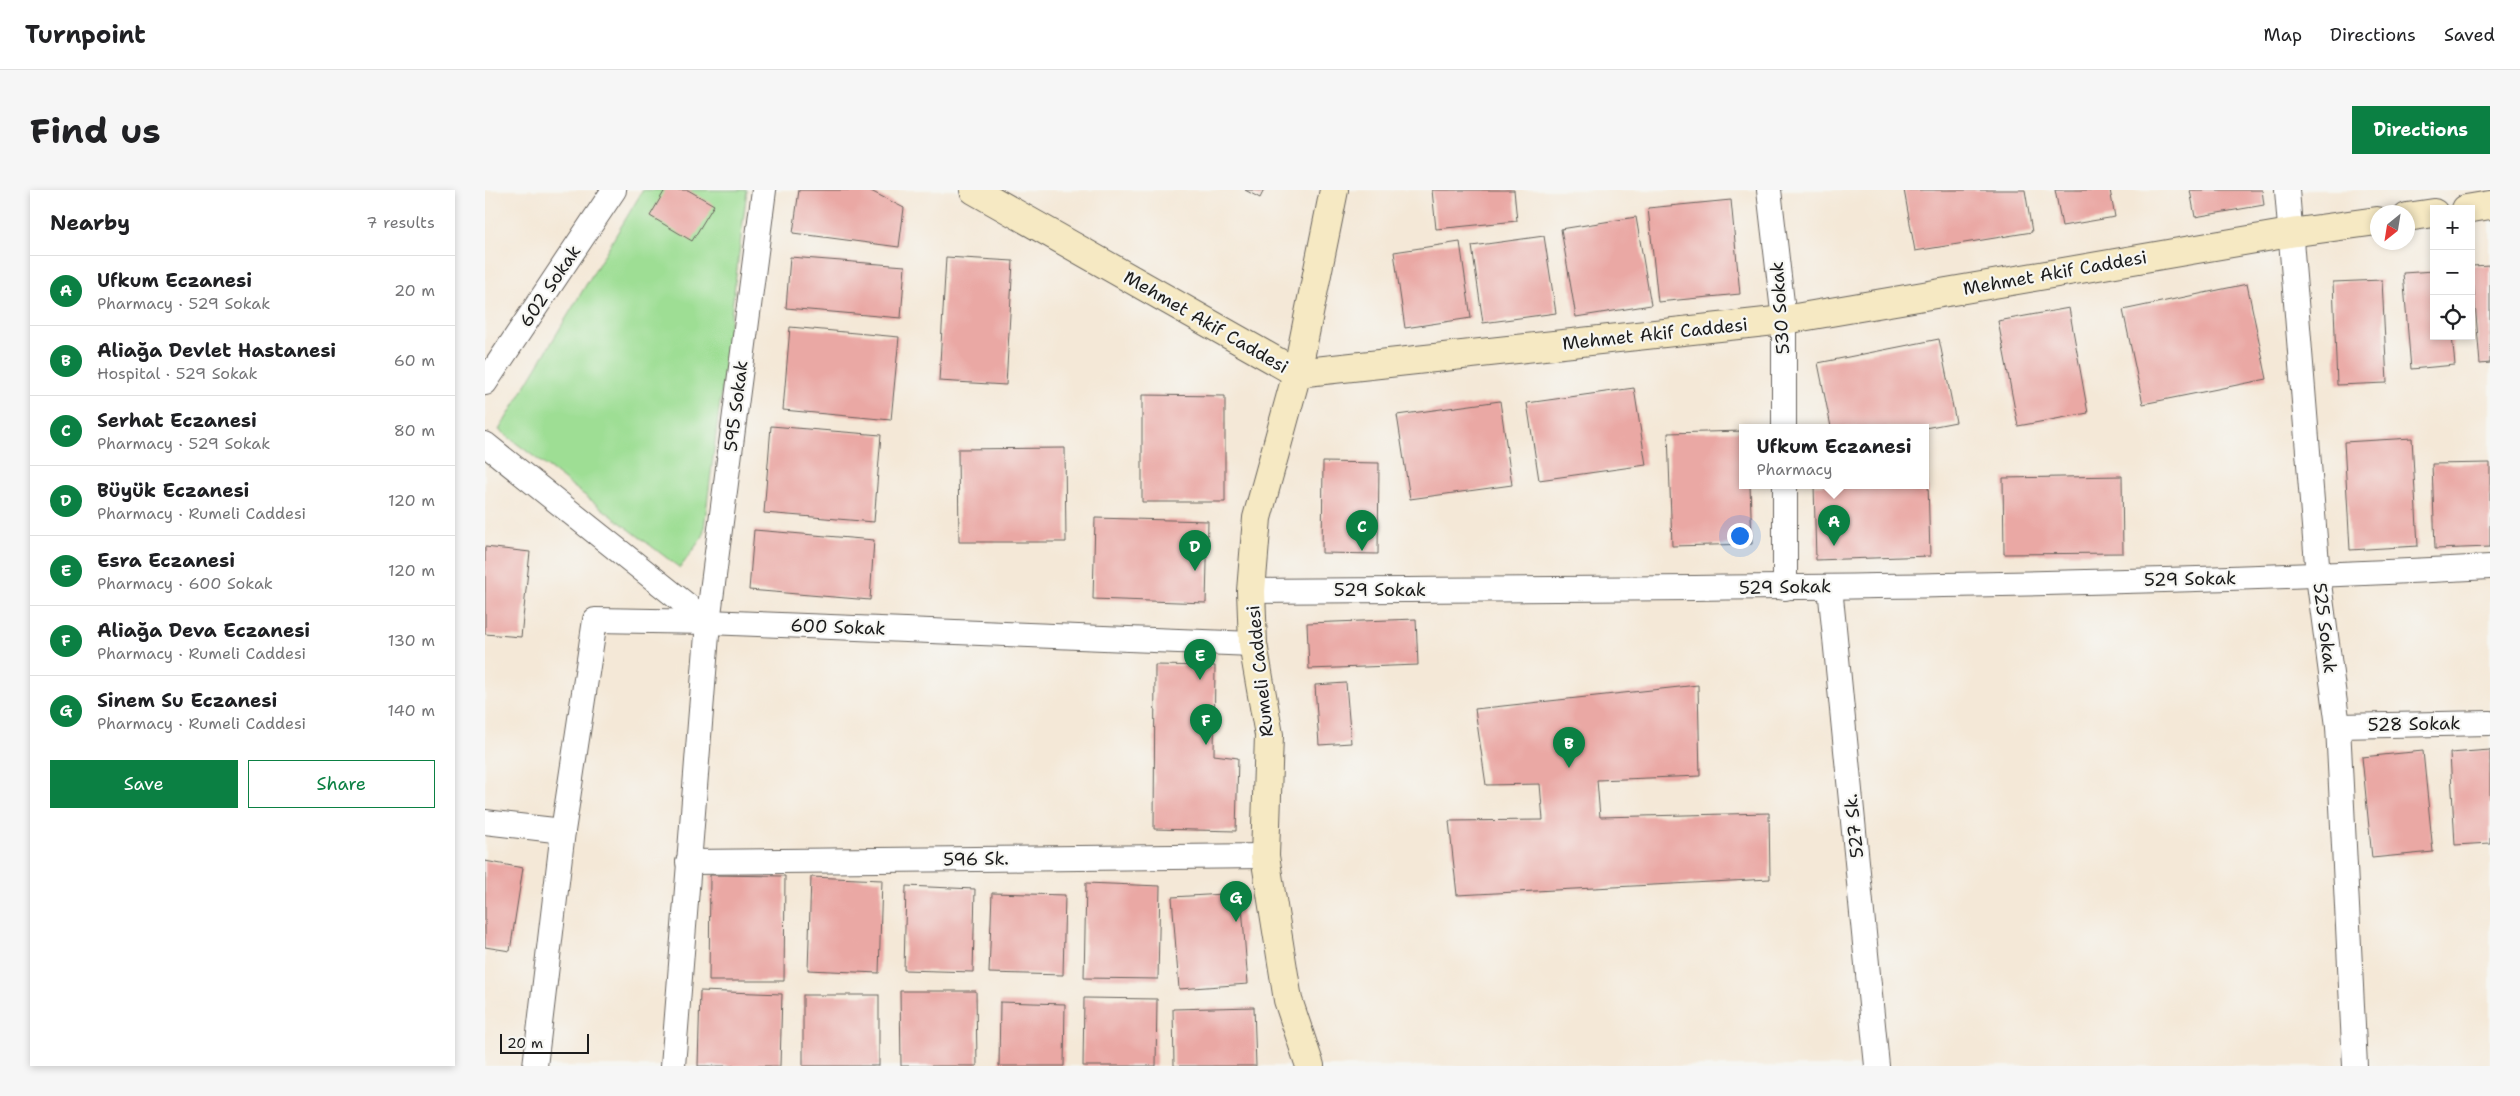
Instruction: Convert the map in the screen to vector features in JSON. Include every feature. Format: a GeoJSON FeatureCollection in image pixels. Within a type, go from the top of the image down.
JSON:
{"type":"FeatureCollection","features":[{"type":"Feature","properties":{"kind":"street","name":"602 Sokak"},"geometry":{"type":"LineString","coordinates":[[485,383],[614,190]]}},
{"type":"Feature","properties":{"kind":"street","name":"595 Sokak"},"geometry":{"type":"LineString","coordinates":[[673,1066],[708,622],[764,190]]}},
{"type":"Feature","properties":{"kind":"street","name":"Mehmet Akif Caddesi"},"geometry":{"type":"LineString","coordinates":[[974,190],[1297,373],[1784,320],[2290,233],[2370,222]]}},
{"type":"Feature","properties":{"kind":"street","name":"Rumeli Caddesi"},"geometry":{"type":"LineString","coordinates":[[1310,1066],[1288,1000],[1265,856],[1269,735],[1253,644],[1251,591],[1257,518],[1297,373],[1334,190]]}},
{"type":"Feature","properties":{"kind":"street","name":"530 Sokak"},"geometry":{"type":"LineString","coordinates":[[1769,190],[1784,320],[1784,424]]}},
{"type":"Feature","properties":{"kind":"street","name":"525 Sokak"},"geometry":{"type":"LineString","coordinates":[[2287,190],[2318,576],[2338,726],[2355,1066]]}},
{"type":"Feature","properties":{"kind":"street"},"geometry":{"type":"LineString","coordinates":[[2475,208],[2490,205]]}},
{"type":"Feature","properties":{"kind":"street"},"geometry":{"type":"LineString","coordinates":[[2415,216],[2430,214]]}},
{"type":"Feature","properties":{"kind":"street"},"geometry":{"type":"LineString","coordinates":[[485,444],[708,622]]}},
{"type":"Feature","properties":{"kind":"street"},"geometry":{"type":"LineString","coordinates":[[1785,489],[1785,588]]}},
{"type":"Feature","properties":{"kind":"street","name":"529 Sokak"},"geometry":{"type":"LineString","coordinates":[[1251,591],[1785,588],[2318,576],[2490,567]]}},
{"type":"Feature","properties":{"kind":"street","name":"527 Sk."},"geometry":{"type":"LineString","coordinates":[[1830,587],[1877,1066]]}},
{"type":"Feature","properties":{"kind":"street","name":"600 Sokak"},"geometry":{"type":"LineString","coordinates":[[563,832],[595,620],[708,622],[1253,644]]}},
{"type":"Feature","properties":{"kind":"street","name":"528 Sokak"},"geometry":{"type":"LineString","coordinates":[[2338,726],[2490,723]]}},
{"type":"Feature","properties":{"kind":"street"},"geometry":{"type":"LineString","coordinates":[[485,822],[563,832],[535,1066]]}},
{"type":"Feature","properties":{"kind":"street","name":"596 Sk."},"geometry":{"type":"LineString","coordinates":[[688,862],[1265,856]]}},
{"type":"Feature","properties":{"kind":"green space"},"geometry":{"type":"Polygon","coordinates":[[[643,190],[747,190],[703,536],[680,568],[499,430],[643,190]]]}},
{"type":"Feature","properties":{"kind":"building"},"geometry":{"type":"Polygon","coordinates":[[[665,190],[688,190],[714,205],[692,241],[650,216],[665,190]]]}},
{"type":"Feature","properties":{"kind":"building"},"geometry":{"type":"Polygon","coordinates":[[[799,190],[869,190],[904,208],[899,247],[793,233],[799,190]]]}},
{"type":"Feature","properties":{"kind":"building"},"geometry":{"type":"Polygon","coordinates":[[[1245,190],[1264,190],[1260,198],[1245,190]]]}},
{"type":"Feature","properties":{"kind":"building"},"geometry":{"type":"Polygon","coordinates":[[[1432,190],[1514,190],[1517,221],[1436,229],[1432,190]]]}},
{"type":"Feature","properties":{"kind":"building"},"geometry":{"type":"Polygon","coordinates":[[[1904,190],[2025,190],[2032,232],[1915,251],[1904,190]]]}},
{"type":"Feature","properties":{"kind":"building"},"geometry":{"type":"Polygon","coordinates":[[[2055,190],[2110,190],[2115,217],[2062,226],[2055,190]]]}},
{"type":"Feature","properties":{"kind":"building"},"geometry":{"type":"Polygon","coordinates":[[[2190,190],[2262,190],[2264,205],[2195,217],[2190,190]]]}},
{"type":"Feature","properties":{"kind":"building"},"geometry":{"type":"Polygon","coordinates":[[[1731,200],[1740,294],[1658,302],[1648,208],[1731,200]]]}},
{"type":"Feature","properties":{"kind":"building"},"geometry":{"type":"Polygon","coordinates":[[[1636,217],[1651,305],[1576,317],[1561,229],[1636,217]]]}},
{"type":"Feature","properties":{"kind":"building"},"geometry":{"type":"Polygon","coordinates":[[[1544,236],[1556,313],[1483,323],[1472,246],[1544,236]]]}},
{"type":"Feature","properties":{"kind":"building"},"geometry":{"type":"Polygon","coordinates":[[[1460,242],[1471,318],[1405,328],[1394,252],[1460,242]]]}},
{"type":"Feature","properties":{"kind":"building"},"geometry":{"type":"Polygon","coordinates":[[[790,257],[905,266],[901,318],[786,308],[790,257]]]}},
{"type":"Feature","properties":{"kind":"building"},"geometry":{"type":"Polygon","coordinates":[[[946,257],[1013,261],[1006,385],[939,381],[946,257]]]}},
{"type":"Feature","properties":{"kind":"building"},"geometry":{"type":"Polygon","coordinates":[[[2490,265],[2490,363],[2480,364],[2475,303],[2475,266],[2490,265]]]}},
{"type":"Feature","properties":{"kind":"building"},"geometry":{"type":"Polygon","coordinates":[[[2430,271],[2430,340],[2452,340],[2455,365],[2411,369],[2403,273],[2430,271]]]}},
{"type":"Feature","properties":{"kind":"building"},"geometry":{"type":"Polygon","coordinates":[[[2382,280],[2387,383],[2337,385],[2333,282],[2382,280]]]}},
{"type":"Feature","properties":{"kind":"building"},"geometry":{"type":"Polygon","coordinates":[[[2247,284],[2267,379],[2143,404],[2123,310],[2247,284]]]}},
{"type":"Feature","properties":{"kind":"building"},"geometry":{"type":"Polygon","coordinates":[[[2069,308],[2088,413],[2018,426],[1998,321],[2069,308]]]}},
{"type":"Feature","properties":{"kind":"building"},"geometry":{"type":"Polygon","coordinates":[[[790,327],[899,337],[891,420],[783,410],[790,327]]]}},
{"type":"Feature","properties":{"kind":"building"},"geometry":{"type":"Polygon","coordinates":[[[1939,339],[1956,422],[1929,427],[1929,424],[1830,424],[1818,363],[1939,339]]]}},
{"type":"Feature","properties":{"kind":"building"},"geometry":{"type":"Polygon","coordinates":[[[1634,388],[1646,465],[1539,480],[1527,403],[1634,388]]]}},
{"type":"Feature","properties":{"kind":"building"},"geometry":{"type":"Polygon","coordinates":[[[1142,395],[1225,396],[1225,502],[1142,502],[1142,395]]]}},
{"type":"Feature","properties":{"kind":"building"},"geometry":{"type":"Polygon","coordinates":[[[1500,401],[1512,485],[1410,499],[1397,415],[1500,401]]]}},
{"type":"Feature","properties":{"kind":"building"},"geometry":{"type":"Polygon","coordinates":[[[771,426],[881,435],[874,522],[764,513],[771,426]]]}},
{"type":"Feature","properties":{"kind":"building"},"geometry":{"type":"Polygon","coordinates":[[[1739,431],[1739,489],[1750,489],[1752,544],[1672,546],[1668,433],[1739,431]]]}},
{"type":"Feature","properties":{"kind":"building"},"geometry":{"type":"Polygon","coordinates":[[[2412,438],[2418,546],[2350,550],[2344,442],[2412,438]]]}},
{"type":"Feature","properties":{"kind":"building"},"geometry":{"type":"Polygon","coordinates":[[[1065,448],[1066,542],[959,542],[958,449],[1065,448]]]}},
{"type":"Feature","properties":{"kind":"building"},"geometry":{"type":"Polygon","coordinates":[[[1323,462],[1379,463],[1378,554],[1322,553],[1323,462]]]}},
{"type":"Feature","properties":{"kind":"building"},"geometry":{"type":"Polygon","coordinates":[[[2490,463],[2490,547],[2435,549],[2432,464],[2490,463]]]}},
{"type":"Feature","properties":{"kind":"building"},"geometry":{"type":"Polygon","coordinates":[[[2122,476],[2123,553],[2004,554],[2003,478],[2122,476]]]}},
{"type":"Feature","properties":{"kind":"building"},"geometry":{"type":"Polygon","coordinates":[[[1814,489],[1928,489],[1930,556],[1816,560],[1814,489]]]}},
{"type":"Feature","properties":{"kind":"building"},"geometry":{"type":"Polygon","coordinates":[[[1095,518],[1208,521],[1206,603],[1093,599],[1095,518]]]}},
{"type":"Feature","properties":{"kind":"building"},"geometry":{"type":"Polygon","coordinates":[[[754,530],[874,540],[870,600],[749,590],[754,530]]]}},
{"type":"Feature","properties":{"kind":"building"},"geometry":{"type":"Polygon","coordinates":[[[485,547],[530,552],[521,637],[485,634],[485,547]]]}},
{"type":"Feature","properties":{"kind":"building"},"geometry":{"type":"Polygon","coordinates":[[[1416,619],[1418,665],[1309,669],[1307,623],[1416,619]]]}},
{"type":"Feature","properties":{"kind":"building"},"geometry":{"type":"Polygon","coordinates":[[[1155,665],[1215,666],[1214,755],[1238,758],[1236,831],[1154,829],[1155,665]]]}},
{"type":"Feature","properties":{"kind":"building"},"geometry":{"type":"Polygon","coordinates":[[[1346,683],[1351,743],[1319,745],[1315,685],[1346,683]]]}},
{"type":"Feature","properties":{"kind":"building"},"geometry":{"type":"Polygon","coordinates":[[[1698,685],[1700,776],[1597,780],[1600,817],[1769,813],[1770,879],[1457,895],[1449,821],[1543,820],[1540,784],[1486,785],[1475,709],[1698,685]]]}},
{"type":"Feature","properties":{"kind":"building"},"geometry":{"type":"Polygon","coordinates":[[[2490,750],[2490,843],[2455,845],[2450,753],[2490,750]]]}},
{"type":"Feature","properties":{"kind":"building"},"geometry":{"type":"Polygon","coordinates":[[[2423,751],[2433,852],[2372,858],[2362,757],[2423,751]]]}},
{"type":"Feature","properties":{"kind":"building"},"geometry":{"type":"Polygon","coordinates":[[[485,861],[523,868],[510,951],[485,947],[485,861]]]}},
{"type":"Feature","properties":{"kind":"building"},"geometry":{"type":"Polygon","coordinates":[[[710,875],[785,876],[784,981],[709,981],[710,875]]]}},
{"type":"Feature","properties":{"kind":"building"},"geometry":{"type":"Polygon","coordinates":[[[811,877],[882,880],[879,973],[808,970],[811,877]]]}},
{"type":"Feature","properties":{"kind":"building"},"geometry":{"type":"Polygon","coordinates":[[[1086,883],[1160,886],[1158,979],[1084,978],[1086,883]]]}},
{"type":"Feature","properties":{"kind":"building"},"geometry":{"type":"Polygon","coordinates":[[[906,886],[975,889],[973,972],[904,970],[906,886]]]}},
{"type":"Feature","properties":{"kind":"building"},"geometry":{"type":"Polygon","coordinates":[[[992,893],[1065,895],[1063,975],[989,973],[992,893]]]}},
{"type":"Feature","properties":{"kind":"building"},"geometry":{"type":"Polygon","coordinates":[[[1241,893],[1248,984],[1179,989],[1172,897],[1241,893]]]}},
{"type":"Feature","properties":{"kind":"building"},"geometry":{"type":"Polygon","coordinates":[[[700,991],[782,994],[780,1066],[698,1066],[700,991]]]}},
{"type":"Feature","properties":{"kind":"building"},"geometry":{"type":"Polygon","coordinates":[[[900,991],[976,991],[977,1066],[901,1066],[900,991]]]}},
{"type":"Feature","properties":{"kind":"building"},"geometry":{"type":"Polygon","coordinates":[[[803,995],[879,995],[879,1066],[803,1066],[803,995]]]}},
{"type":"Feature","properties":{"kind":"building"},"geometry":{"type":"Polygon","coordinates":[[[1084,998],[1157,999],[1156,1066],[1083,1066],[1084,998]]]}},
{"type":"Feature","properties":{"kind":"building"},"geometry":{"type":"Polygon","coordinates":[[[1000,1002],[1065,1004],[1064,1066],[999,1066],[1000,1002]]]}},
{"type":"Feature","properties":{"kind":"building"},"geometry":{"type":"Polygon","coordinates":[[[1254,1007],[1256,1066],[1174,1066],[1173,1009],[1254,1007]]]}},
{"type":"Feature","properties":{"kind":"place","name":"Ufkum Eczanesi"},"geometry":{"type":"Point","coordinates":[1834,546]}},
{"type":"Feature","properties":{"kind":"place","name":"Serhat Eczanesi"},"geometry":{"type":"Point","coordinates":[1362,551]}},
{"type":"Feature","properties":{"kind":"place","name":"Büyük Eczanesi"},"geometry":{"type":"Point","coordinates":[1195,571]}},
{"type":"Feature","properties":{"kind":"place","name":"Esra Eczanesi"},"geometry":{"type":"Point","coordinates":[1200,680]}},
{"type":"Feature","properties":{"kind":"place","name":"Aliağa Deva Eczanesi"},"geometry":{"type":"Point","coordinates":[1206,745]}},
{"type":"Feature","properties":{"kind":"place","name":"Aliağa Devlet Hastanesi"},"geometry":{"type":"Point","coordinates":[1569,768]}},
{"type":"Feature","properties":{"kind":"place","name":"Sinem Su Eczanesi"},"geometry":{"type":"Point","coordinates":[1236,922]}}]}
